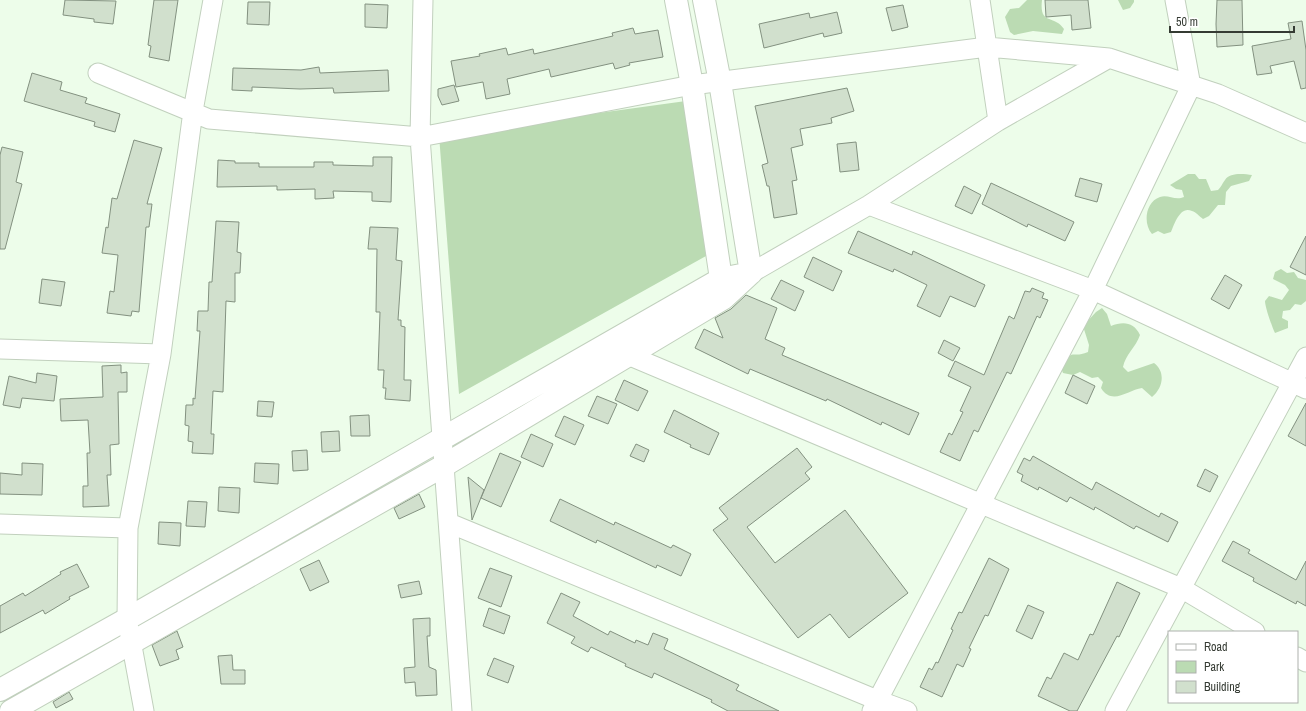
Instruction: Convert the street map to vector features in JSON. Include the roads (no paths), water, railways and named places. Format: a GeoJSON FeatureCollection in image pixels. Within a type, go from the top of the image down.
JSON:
{"type":"FeatureCollection","features":[{"type":"Feature","properties":{"kind":"street"},"geometry":{"type":"LineString","coordinates":[[144,711],[128,619],[128,528],[161,354],[193,111],[213,0]]}},
{"type":"Feature","properties":{"kind":"street"},"geometry":{"type":"LineString","coordinates":[[423,0],[420,137],[462,711]]}},
{"type":"Feature","properties":{"kind":"street"},"geometry":{"type":"LineString","coordinates":[[676,0],[692,85],[721,289]]}},
{"type":"Feature","properties":{"kind":"street"},"geometry":{"type":"LineString","coordinates":[[704,0],[720,82],[751,273]]}},
{"type":"Feature","properties":{"kind":"street"},"geometry":{"type":"LineString","coordinates":[[980,0],[998,121]]}},
{"type":"Feature","properties":{"kind":"street"},"geometry":{"type":"LineString","coordinates":[[874,706],[1093,290],[1191,86],[1175,0]]}},
{"type":"Feature","properties":{"kind":"street"},"geometry":{"type":"LineString","coordinates":[[98,73],[193,111],[208,119],[420,137],[692,85],[987,47],[1109,58],[1218,94],[1306,133]]}},
{"type":"Feature","properties":{"kind":"street"},"geometry":{"type":"LineString","coordinates":[[0,690],[128,619],[606,345],[751,273],[869,205],[998,121],[1109,58]]}},
{"type":"Feature","properties":{"kind":"street"},"geometry":{"type":"LineString","coordinates":[[869,205],[1093,290],[1300,385]]}},
{"type":"Feature","properties":{"kind":"street"},"geometry":{"type":"LineString","coordinates":[[11,711],[445,465],[626,356],[721,289]]}},
{"type":"Feature","properties":{"kind":"street"},"geometry":{"type":"LineString","coordinates":[[606,345],[626,356],[1181,588],[1253,631]]}},
{"type":"Feature","properties":{"kind":"street"},"geometry":{"type":"LineString","coordinates":[[0,349],[161,354]]}},
{"type":"Feature","properties":{"kind":"street"},"geometry":{"type":"LineString","coordinates":[[1115,711],[1181,588],[1300,385],[1306,357]]}},
{"type":"Feature","properties":{"kind":"street"},"geometry":{"type":"LineString","coordinates":[[449,523],[874,706],[907,711]]}},
{"type":"Feature","properties":{"kind":"street"},"geometry":{"type":"LineString","coordinates":[[0,524],[128,528]]}}]}
